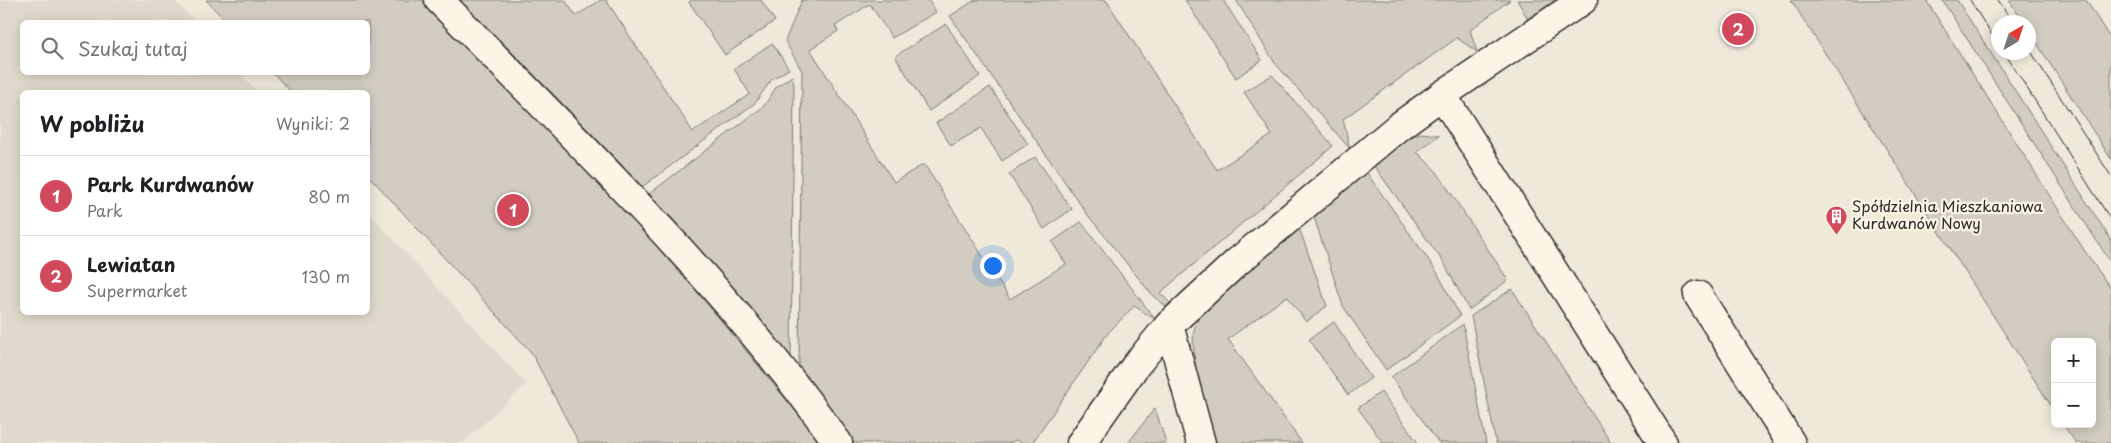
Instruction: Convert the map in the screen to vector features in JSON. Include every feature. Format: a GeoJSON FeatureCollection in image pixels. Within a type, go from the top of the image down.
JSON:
{"type":"FeatureCollection","features":[{"type":"Feature","properties":{"kind":"street"},"geometry":{"type":"LineString","coordinates":[[439,0],[634,198],[695,264],[795,382],[838,443]]}},
{"type":"Feature","properties":{"kind":"street"},"geometry":{"type":"LineString","coordinates":[[1081,443],[1136,365],[1169,325],[1299,208],[1363,154],[1442,94],[1583,0]]}},
{"type":"Feature","properties":{"kind":"street"},"geometry":{"type":"LineString","coordinates":[[1442,94],[1663,443]]}},
{"type":"Feature","properties":{"kind":"street"},"geometry":{"type":"LineString","coordinates":[[1698,295],[1791,443]]}},
{"type":"Feature","properties":{"kind":"street"},"geometry":{"type":"LineString","coordinates":[[1169,325],[1201,443]]}},
{"type":"Feature","properties":{"kind":"shaded area"},"geometry":{"type":"Polygon","coordinates":[[[0,0],[174,0],[193,20],[20,20],[20,75],[242,75],[256,90],[20,90],[20,315],[370,315],[370,214],[526,384],[463,443],[0,443],[0,0]]]}},
{"type":"Feature","properties":{"kind":"shaded area"},"geometry":{"type":"Polygon","coordinates":[[[206,0],[422,0],[653,238],[822,443],[579,443],[531,352],[370,177],[370,90],[289,90],[275,75],[370,75],[370,20],[225,20],[206,0]]]}},
{"type":"Feature","properties":{"kind":"shaded area"},"geometry":{"type":"Polygon","coordinates":[[[457,0],[565,0],[576,16],[601,0],[606,0],[693,132],[750,94],[734,69],[772,43],[789,69],[772,79],[755,103],[642,187],[457,0]]]}},
{"type":"Feature","properties":{"kind":"shaded area"},"geometry":{"type":"Polygon","coordinates":[[[691,0],[761,0],[775,21],[725,55],[689,2],[691,0]]]}},
{"type":"Feature","properties":{"kind":"shaded area"},"geometry":{"type":"Polygon","coordinates":[[[802,0],[928,0],[936,12],[892,38],[870,4],[835,26],[838,31],[810,49],[894,182],[924,164],[1010,299],[1066,264],[1052,242],[1081,222],[1156,320],[1134,306],[1108,333],[1032,443],[1021,443],[1016,440],[1010,443],[854,443],[799,366],[802,71],[785,41],[802,0]]]}},
{"type":"Feature","properties":{"kind":"shaded area"},"geometry":{"type":"Polygon","coordinates":[[[975,0],[1106,0],[1217,170],[1272,135],[1244,92],[1272,75],[1333,146],[1160,293],[1170,303],[1167,307],[1153,296],[1087,214],[950,16],[975,0]]]}},
{"type":"Feature","properties":{"kind":"shaded area"},"geometry":{"type":"Polygon","coordinates":[[[1185,0],[1223,0],[1262,60],[1236,78],[1185,0]]]}},
{"type":"Feature","properties":{"kind":"shaded area"},"geometry":{"type":"Polygon","coordinates":[[[1236,0],[1510,0],[1470,30],[1477,52],[1457,38],[1343,119],[1350,149],[1275,63],[1236,0]]]}},
{"type":"Feature","properties":{"kind":"shaded area"},"geometry":{"type":"Polygon","coordinates":[[[1517,0],[1561,0],[1528,19],[1517,0]]]}},
{"type":"Feature","properties":{"kind":"shaded area"},"geometry":{"type":"Polygon","coordinates":[[[1791,0],[1926,0],[2084,250],[2111,289],[2111,443],[2076,443],[2066,428],[2096,428],[2096,338],[2051,338],[2051,406],[1791,0]]]}},
{"type":"Feature","properties":{"kind":"shaded area"},"geometry":{"type":"Polygon","coordinates":[[[1942,0],[1957,0],[1991,53],[1991,60],[1996,60],[2111,240],[2111,263],[1942,0]]]}},
{"type":"Feature","properties":{"kind":"shaded area"},"geometry":{"type":"Polygon","coordinates":[[[2009,0],[2086,0],[2111,40],[2111,159],[2036,42],[2036,15],[2019,15],[2009,0]]]}},
{"type":"Feature","properties":{"kind":"shaded area"},"geometry":{"type":"Polygon","coordinates":[[[946,24],[980,76],[929,111],[895,56],[946,24]]]}},
{"type":"Feature","properties":{"kind":"shaded area"},"geometry":{"type":"Polygon","coordinates":[[[792,76],[794,84],[791,360],[649,194],[764,106],[777,86],[792,76]]]}},
{"type":"Feature","properties":{"kind":"shaded area"},"geometry":{"type":"Polygon","coordinates":[[[990,87],[1028,144],[1002,161],[981,128],[951,146],[936,123],[990,87]]]}},
{"type":"Feature","properties":{"kind":"shaded area"},"geometry":{"type":"Polygon","coordinates":[[[1420,133],[1439,135],[1417,152],[1437,172],[1508,280],[1469,310],[1444,263],[1372,163],[1402,140],[1420,133]]]}},
{"type":"Feature","properties":{"kind":"shaded area"},"geometry":{"type":"Polygon","coordinates":[[[1035,157],[1072,209],[1044,229],[1009,174],[1035,157]]]}},
{"type":"Feature","properties":{"kind":"shaded area"},"geometry":{"type":"Polygon","coordinates":[[[1364,169],[1437,272],[1460,316],[1386,370],[1343,306],[1313,214],[1364,169]]]}},
{"type":"Feature","properties":{"kind":"shaded area"},"geometry":{"type":"Polygon","coordinates":[[[1298,225],[1327,306],[1306,322],[1287,296],[1228,339],[1302,443],[1220,443],[1213,440],[1199,385],[1193,341],[1195,326],[1209,304],[1298,225]]]}},
{"type":"Feature","properties":{"kind":"shaded area"},"geometry":{"type":"Polygon","coordinates":[[[1512,289],[1611,443],[1496,443],[1471,316],[1512,289]]]}},
{"type":"Feature","properties":{"kind":"shaded area"},"geometry":{"type":"Polygon","coordinates":[[[1334,322],[1371,378],[1348,395],[1309,339],[1334,322]]]}},
{"type":"Feature","properties":{"kind":"shaded area"},"geometry":{"type":"Polygon","coordinates":[[[1463,324],[1486,443],[1439,443],[1391,377],[1463,324]]]}},
{"type":"Feature","properties":{"kind":"shaded area"},"geometry":{"type":"Polygon","coordinates":[[[1381,392],[1418,443],[1383,443],[1358,408],[1381,392]]]}},
{"type":"Feature","properties":{"kind":"shaded area"},"geometry":{"type":"Polygon","coordinates":[[[1155,408],[1166,443],[1128,443],[1155,408]]]}},
{"type":"Feature","properties":{"kind":"tram line"},"geometry":{"type":"LineString","coordinates":[[1970,0],[1991,34]]}},
{"type":"Feature","properties":{"kind":"tram line"},"geometry":{"type":"LineString","coordinates":[[1998,0],[2008,15]]}},
{"type":"Feature","properties":{"kind":"tram line"},"geometry":{"type":"LineString","coordinates":[[2036,59],[2111,176]]}},
{"type":"Feature","properties":{"kind":"tram line"},"geometry":{"type":"LineString","coordinates":[[2009,60],[2111,220]]}},
{"type":"Feature","properties":{"kind":"place","name":"Lewiatan"},"geometry":{"type":"Point","coordinates":[1738,29]}},
{"type":"Feature","properties":{"kind":"place","name":"Park Kurdwanów"},"geometry":{"type":"Point","coordinates":[513,210]}},
{"type":"Feature","properties":{"kind":"place","name":"Spółdzielnia Mieszkaniowa Kurdwanów Nowy"},"geometry":{"type":"Point","coordinates":[1836,235]}}]}
